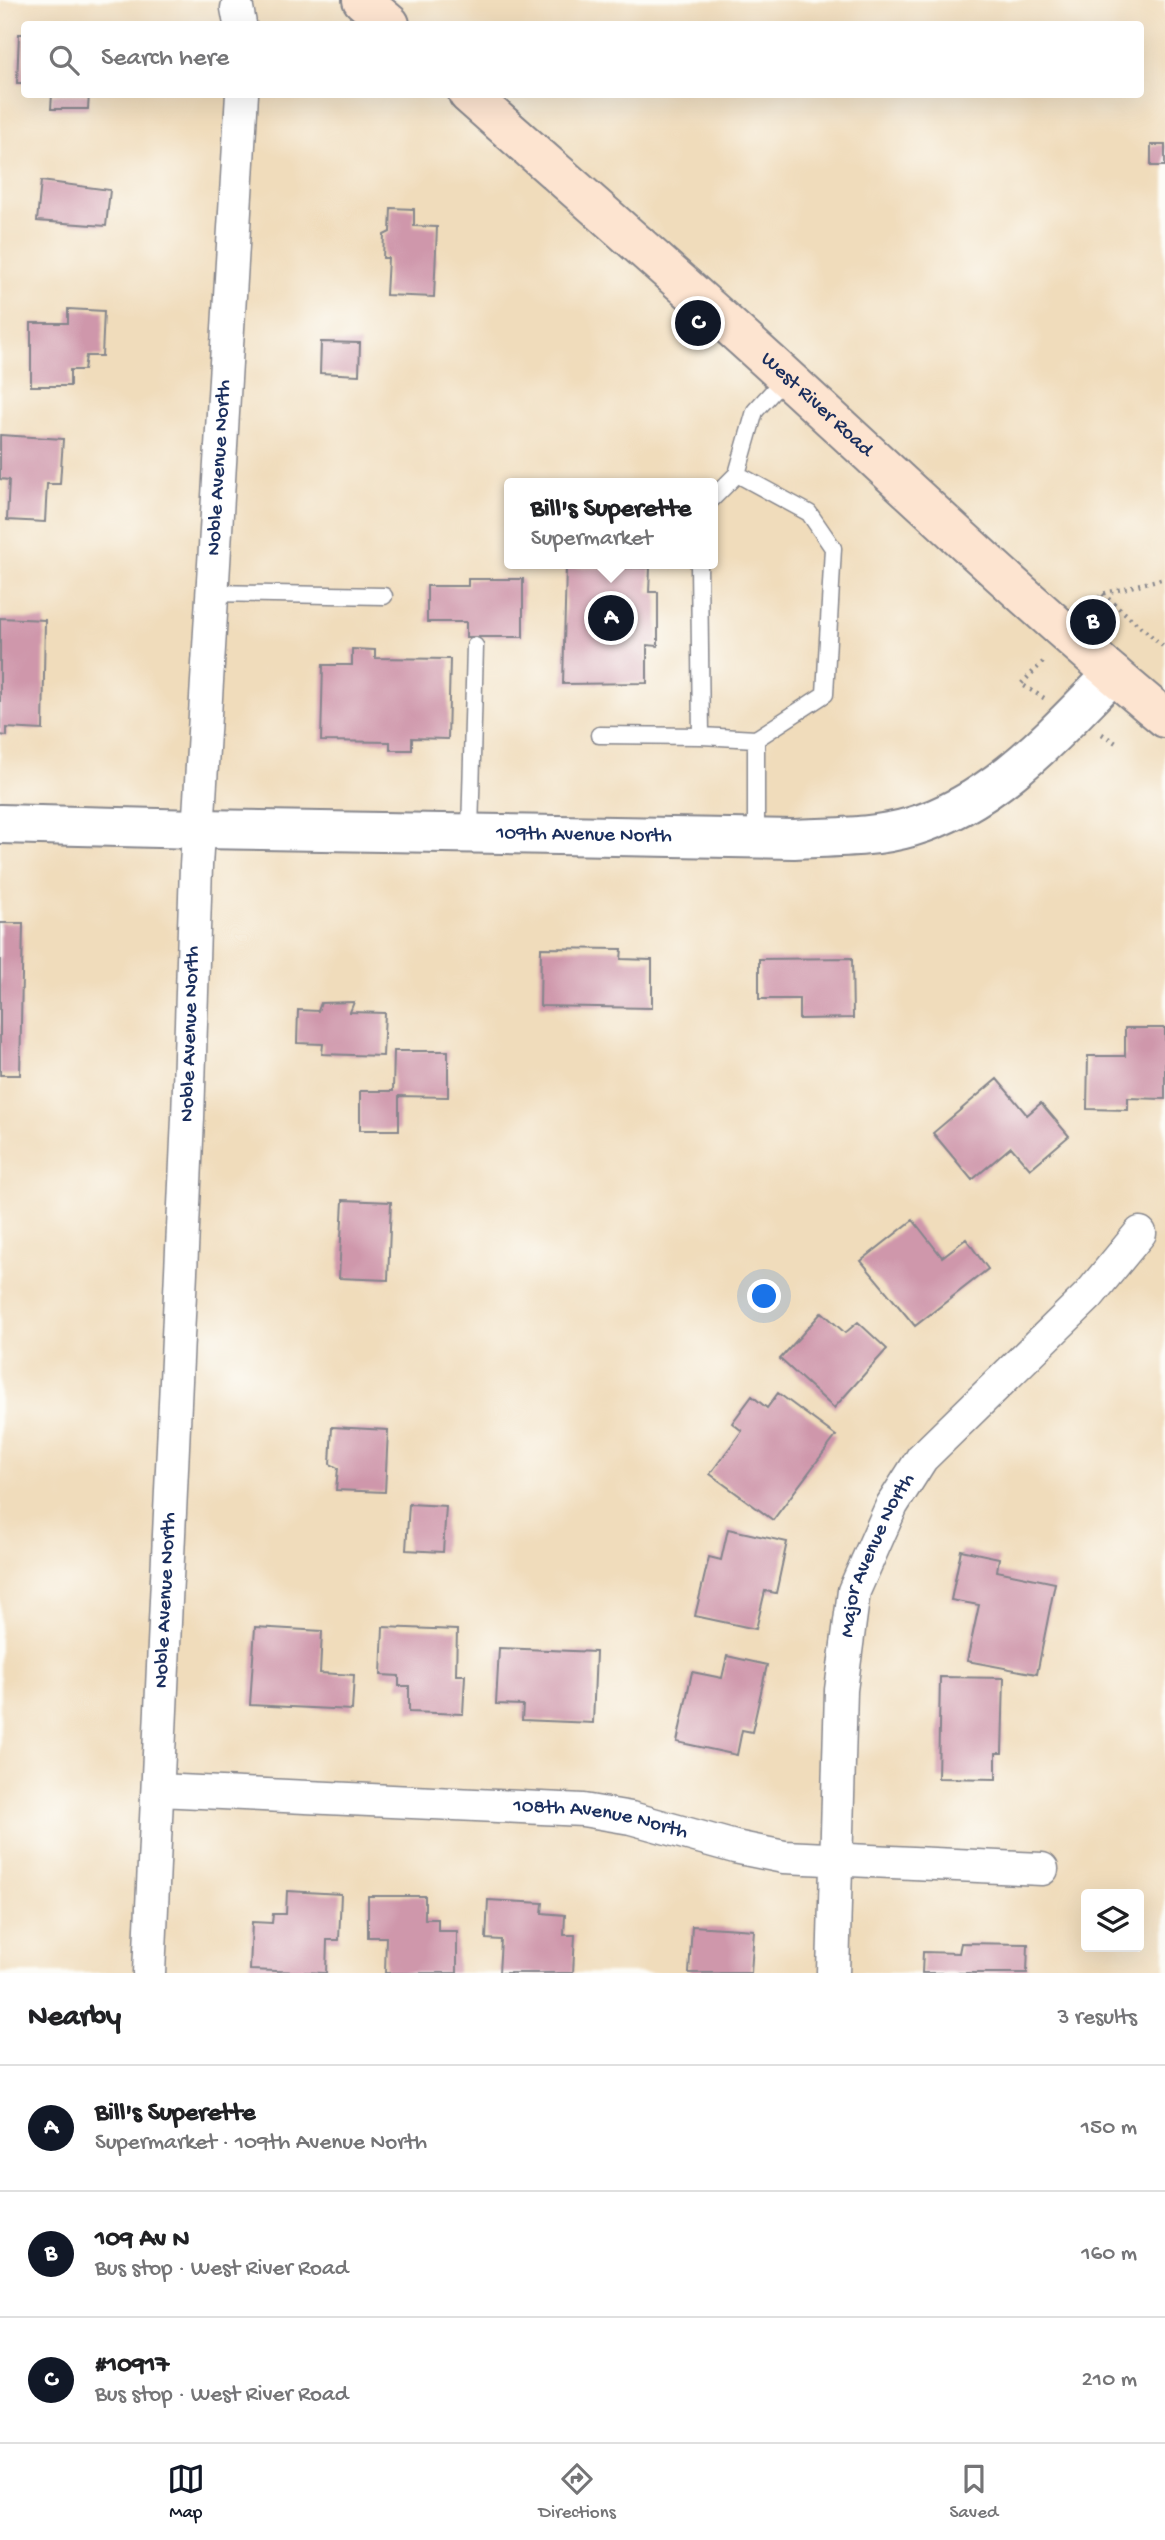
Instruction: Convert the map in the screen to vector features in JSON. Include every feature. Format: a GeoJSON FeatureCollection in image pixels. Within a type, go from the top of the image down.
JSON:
{"type":"FeatureCollection","features":[{"type":"Feature","properties":{"kind":"main road"},"geometry":{"type":"LineString","coordinates":[[362,0],[386,21]]}},
{"type":"Feature","properties":{"kind":"main road","name":"West River Road"},"geometry":{"type":"LineString","coordinates":[[472,98],[786,377],[925,506],[1165,718]]}},
{"type":"Feature","properties":{"kind":"street","name":"Noble Avenue North"},"geometry":{"type":"LineString","coordinates":[[149,1973],[198,829],[242,98]]}},
{"type":"Feature","properties":{"kind":"street","name":"109th Avenue North"},"geometry":{"type":"LineString","coordinates":[[0,824],[756,838],[874,834],[911,827],[944,815],[993,788],[1069,719],[1113,674]]}},
{"type":"Feature","properties":{"kind":"street","name":"Major Avenue North"},"geometry":{"type":"LineString","coordinates":[[833,1973],[841,1690],[853,1591],[892,1505],[922,1458],[1089,1295],[1140,1233]]}},
{"type":"Feature","properties":{"kind":"street","name":"108th Avenue North"},"geometry":{"type":"LineString","coordinates":[[158,1790],[583,1810],[631,1818],[735,1847],[784,1857],[1042,1869]]}},
{"type":"Feature","properties":{"kind":"lane"},"geometry":{"type":"LineString","coordinates":[[718,493],[737,474],[755,411],[786,377]]}},
{"type":"Feature","properties":{"kind":"lane"},"geometry":{"type":"LineString","coordinates":[[599,735],[756,739],[825,694],[832,548],[809,513],[737,474]]}},
{"type":"Feature","properties":{"kind":"lane"},"geometry":{"type":"LineString","coordinates":[[699,569],[701,736]]}},
{"type":"Feature","properties":{"kind":"lane"},"geometry":{"type":"LineString","coordinates":[[211,593],[384,596]]}},
{"type":"Feature","properties":{"kind":"lane"},"geometry":{"type":"LineString","coordinates":[[470,833],[475,646]]}},
{"type":"Feature","properties":{"kind":"lane"},"geometry":{"type":"LineString","coordinates":[[756,739],[756,838]]}},
{"type":"Feature","properties":{"kind":"path"},"geometry":{"type":"LineString","coordinates":[[1165,578],[1102,594],[1165,648]]}},
{"type":"Feature","properties":{"kind":"building"},"geometry":{"type":"Polygon","coordinates":[[[19,34],[21,34],[21,83],[17,83],[19,34]]]}},
{"type":"Feature","properties":{"kind":"building"},"geometry":{"type":"Polygon","coordinates":[[[52,98],[89,98],[88,109],[51,109],[52,98]]]}},
{"type":"Feature","properties":{"kind":"building"},"geometry":{"type":"Polygon","coordinates":[[[1151,145],[1165,145],[1165,166],[1151,166],[1151,145]]]}},
{"type":"Feature","properties":{"kind":"building"},"geometry":{"type":"Polygon","coordinates":[[[41,181],[110,190],[106,226],[37,221],[41,181]]]}},
{"type":"Feature","properties":{"kind":"building"},"geometry":{"type":"Polygon","coordinates":[[[391,208],[414,209],[414,226],[437,227],[434,297],[386,295],[388,258],[383,258],[384,235],[390,232],[391,208]]]}},
{"type":"Feature","properties":{"kind":"building"},"geometry":{"type":"Polygon","coordinates":[[[68,309],[104,311],[102,356],[86,356],[84,370],[70,370],[70,386],[31,386],[31,323],[68,323],[68,309]]]}},
{"type":"Feature","properties":{"kind":"building"},"geometry":{"type":"Polygon","coordinates":[[[321,342],[360,343],[359,375],[320,373],[321,342]]]}},
{"type":"Feature","properties":{"kind":"building"},"geometry":{"type":"Polygon","coordinates":[[[0,435],[63,439],[60,484],[47,484],[45,522],[7,520],[9,480],[0,479],[0,435]]]}},
{"type":"Feature","properties":{"kind":"building"},"geometry":{"type":"Polygon","coordinates":[[[566,569],[650,569],[649,592],[658,592],[658,646],[647,645],[647,683],[563,684],[566,569]]]}},
{"type":"Feature","properties":{"kind":"building"},"geometry":{"type":"Polygon","coordinates":[[[468,579],[523,579],[523,637],[466,637],[466,622],[427,622],[427,586],[468,586],[468,579]]]}},
{"type":"Feature","properties":{"kind":"building"},"geometry":{"type":"Polygon","coordinates":[[[0,618],[45,620],[43,730],[7,728],[7,736],[0,735],[0,618]]]}},
{"type":"Feature","properties":{"kind":"building"},"geometry":{"type":"Polygon","coordinates":[[[352,649],[375,650],[375,658],[450,659],[448,739],[412,738],[412,750],[390,750],[390,742],[321,741],[323,665],[352,665],[352,649]]]}},
{"type":"Feature","properties":{"kind":"building"},"geometry":{"type":"Polygon","coordinates":[[[0,923],[23,923],[20,1075],[0,1075],[0,923]]]}},
{"type":"Feature","properties":{"kind":"building"},"geometry":{"type":"Polygon","coordinates":[[[541,948],[622,949],[621,959],[652,960],[652,1008],[540,1006],[541,948]]]}},
{"type":"Feature","properties":{"kind":"building"},"geometry":{"type":"Polygon","coordinates":[[[852,958],[853,1018],[799,1019],[799,999],[759,999],[759,959],[852,958]]]}},
{"type":"Feature","properties":{"kind":"building"},"geometry":{"type":"Polygon","coordinates":[[[354,1002],[350,1012],[385,1013],[383,1056],[322,1054],[323,1044],[297,1043],[298,1010],[318,1011],[321,1003],[354,1002]]]}},
{"type":"Feature","properties":{"kind":"building"},"geometry":{"type":"Polygon","coordinates":[[[1125,1028],[1165,1028],[1165,1099],[1128,1098],[1128,1110],[1087,1109],[1088,1056],[1125,1056],[1125,1028]]]}},
{"type":"Feature","properties":{"kind":"building"},"geometry":{"type":"Polygon","coordinates":[[[394,1051],[448,1051],[448,1097],[399,1096],[399,1130],[360,1130],[360,1091],[393,1091],[394,1051]]]}},
{"type":"Feature","properties":{"kind":"building"},"geometry":{"type":"Polygon","coordinates":[[[997,1079],[1027,1115],[1041,1103],[1069,1136],[1030,1169],[1011,1147],[972,1180],[933,1133],[997,1079]]]}},
{"type":"Feature","properties":{"kind":"building"},"geometry":{"type":"Polygon","coordinates":[[[343,1200],[391,1202],[388,1280],[339,1278],[343,1200]]]}},
{"type":"Feature","properties":{"kind":"building"},"geometry":{"type":"Polygon","coordinates":[[[913,1220],[942,1257],[966,1239],[988,1269],[915,1326],[861,1261],[913,1220]]]}},
{"type":"Feature","properties":{"kind":"building"},"geometry":{"type":"Polygon","coordinates":[[[822,1312],[845,1333],[858,1322],[887,1349],[834,1408],[780,1359],[822,1312]]]}},
{"type":"Feature","properties":{"kind":"building"},"geometry":{"type":"Polygon","coordinates":[[[778,1393],[836,1436],[773,1520],[710,1474],[742,1431],[732,1423],[752,1396],[767,1408],[778,1393]]]}},
{"type":"Feature","properties":{"kind":"building"},"geometry":{"type":"Polygon","coordinates":[[[332,1427],[388,1430],[385,1492],[336,1490],[338,1468],[330,1464],[332,1427]]]}},
{"type":"Feature","properties":{"kind":"building"},"geometry":{"type":"Polygon","coordinates":[[[409,1504],[446,1506],[443,1552],[406,1550],[409,1504]]]}},
{"type":"Feature","properties":{"kind":"building"},"geometry":{"type":"Polygon","coordinates":[[[728,1529],[787,1542],[776,1593],[765,1591],[756,1629],[695,1616],[709,1557],[721,1560],[728,1529]]]}},
{"type":"Feature","properties":{"kind":"building"},"geometry":{"type":"Polygon","coordinates":[[[961,1550],[999,1558],[997,1571],[1055,1583],[1037,1674],[967,1661],[979,1605],[951,1600],[961,1550]]]}},
{"type":"Feature","properties":{"kind":"building"},"geometry":{"type":"Polygon","coordinates":[[[255,1627],[322,1631],[320,1673],[354,1675],[352,1710],[250,1705],[255,1627]]]}},
{"type":"Feature","properties":{"kind":"building"},"geometry":{"type":"Polygon","coordinates":[[[383,1627],[457,1630],[456,1675],[465,1675],[463,1714],[409,1712],[409,1686],[399,1686],[399,1676],[381,1675],[383,1627]]]}},
{"type":"Feature","properties":{"kind":"building"},"geometry":{"type":"Polygon","coordinates":[[[499,1648],[596,1652],[593,1723],[522,1720],[523,1705],[496,1704],[499,1648]]]}},
{"type":"Feature","properties":{"kind":"building"},"geometry":{"type":"Polygon","coordinates":[[[727,1656],[767,1665],[752,1732],[742,1730],[737,1755],[677,1742],[692,1672],[722,1678],[727,1656]]]}},
{"type":"Feature","properties":{"kind":"building"},"geometry":{"type":"Polygon","coordinates":[[[940,1677],[1004,1678],[1002,1753],[996,1753],[996,1779],[938,1778],[940,1677]]]}},
{"type":"Feature","properties":{"kind":"building"},"geometry":{"type":"Polygon","coordinates":[[[287,1891],[341,1894],[339,1940],[327,1940],[326,1973],[250,1970],[252,1922],[272,1923],[273,1914],[286,1914],[287,1891]]]}},
{"type":"Feature","properties":{"kind":"building"},"geometry":{"type":"Polygon","coordinates":[[[368,1896],[425,1896],[425,1919],[438,1919],[438,1931],[457,1931],[457,1973],[385,1973],[386,1937],[368,1937],[368,1896]]]}},
{"type":"Feature","properties":{"kind":"building"},"geometry":{"type":"Polygon","coordinates":[[[488,1900],[543,1903],[542,1913],[565,1915],[564,1935],[575,1935],[573,1973],[499,1973],[501,1940],[486,1939],[488,1900]]]}},
{"type":"Feature","properties":{"kind":"building"},"geometry":{"type":"Polygon","coordinates":[[[692,1926],[754,1930],[751,1973],[689,1973],[692,1926]]]}},
{"type":"Feature","properties":{"kind":"building"},"geometry":{"type":"Polygon","coordinates":[[[961,1943],[1028,1944],[1027,1973],[922,1973],[923,1952],[959,1953],[961,1943]]]}},
{"type":"Feature","properties":{"kind":"place","name":"#10917"},"geometry":{"type":"Point","coordinates":[698,323]}},
{"type":"Feature","properties":{"kind":"place","name":"Bill's Superette"},"geometry":{"type":"Point","coordinates":[611,618]}},
{"type":"Feature","properties":{"kind":"place","name":"109 Av N"},"geometry":{"type":"Point","coordinates":[1093,622]}}]}
